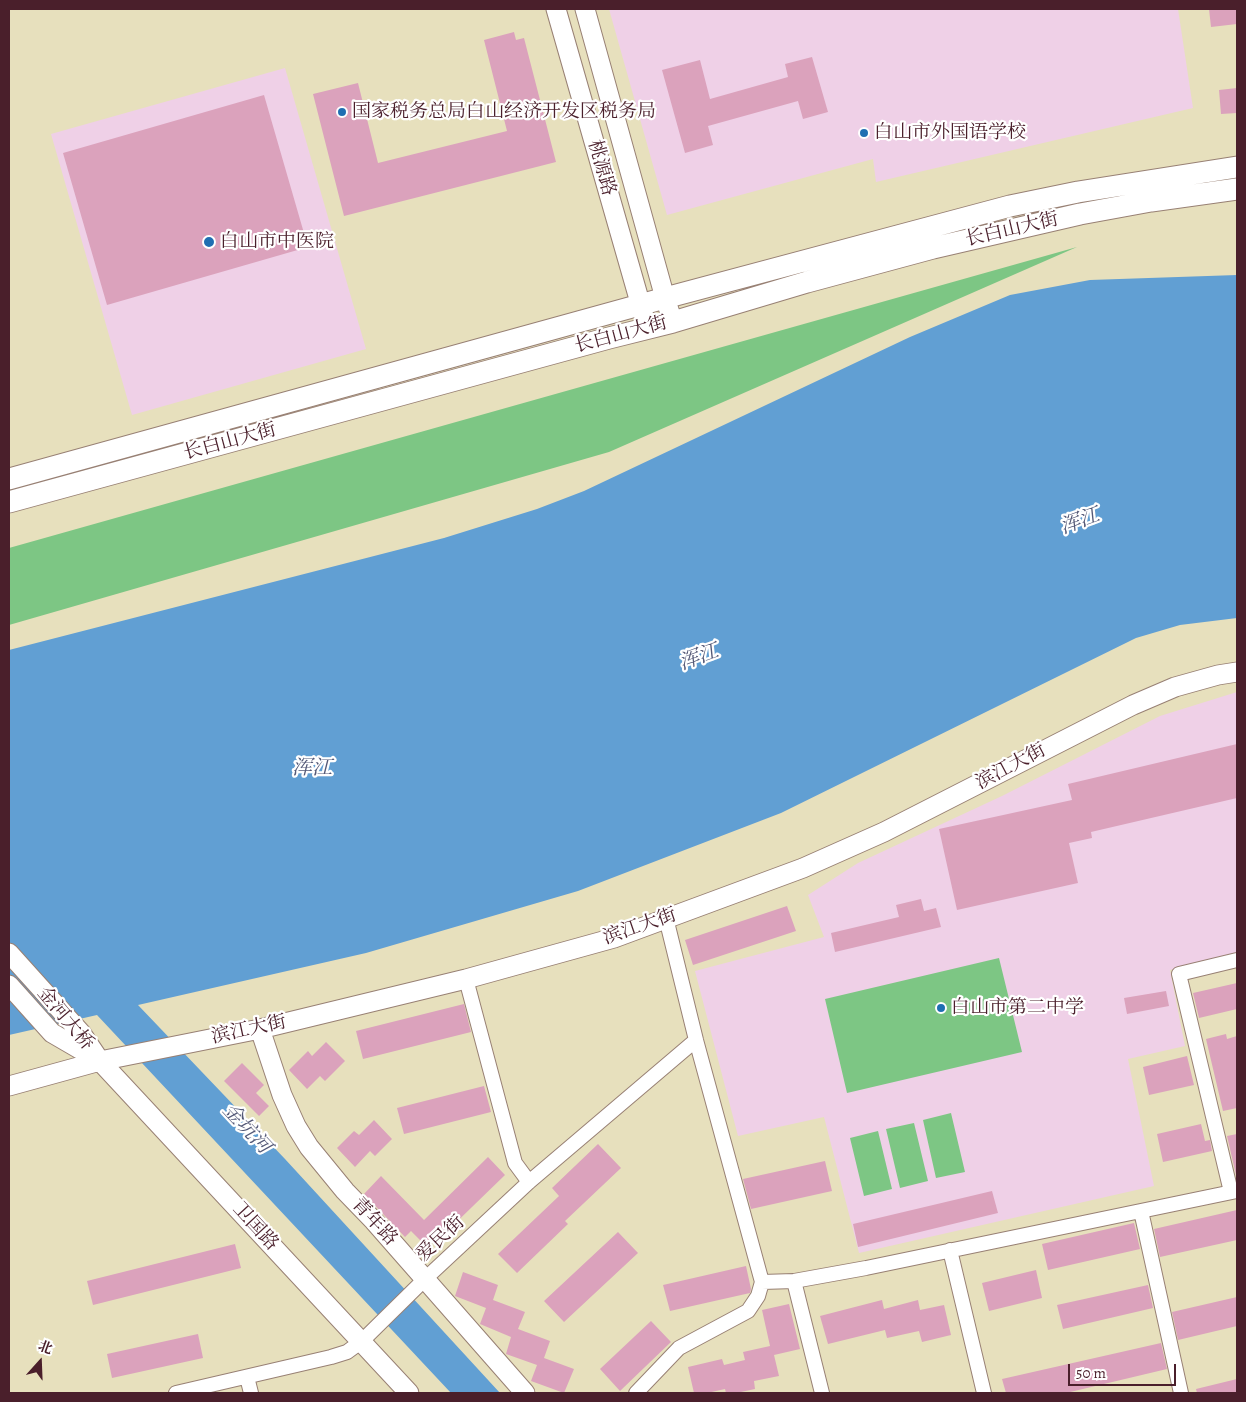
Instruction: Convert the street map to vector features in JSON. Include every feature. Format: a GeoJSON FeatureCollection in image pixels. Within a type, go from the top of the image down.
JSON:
{"type":"FeatureCollection","features":[{"type":"Feature","properties":{"kind":"main road","name":"长白山大街"},"geometry":{"type":"LineString","coordinates":[[9,479],[665,298],[1010,206],[1078,192],[1237,167]]}},
{"type":"Feature","properties":{"kind":"main road","name":"长白山大街"},"geometry":{"type":"LineString","coordinates":[[9,502],[647,327],[673,322],[808,282],[924,251],[1080,214],[1151,201],[1237,189]]}},
{"type":"Feature","properties":{"kind":"street","name":"桃源路"},"geometry":{"type":"LineString","coordinates":[[556,9],[647,327]]}},
{"type":"Feature","properties":{"kind":"street","name":"桃源路"},"geometry":{"type":"LineString","coordinates":[[585,9],[673,322]]}},
{"type":"Feature","properties":{"kind":"street","name":"滨江大街"},"geometry":{"type":"LineString","coordinates":[[9,1086],[100,1061],[260,1029],[466,979],[614,938],[803,868],[884,832],[1124,709],[1158,694],[1175,687],[1218,675],[1237,672]]}},
{"type":"Feature","properties":{"kind":"street"},"geometry":{"type":"LineString","coordinates":[[636,1393],[679,1348],[748,1311],[758,1296],[762,1282],[696,1040],[666,918]]}},
{"type":"Feature","properties":{"kind":"street","name":"金河大桥"},"geometry":{"type":"LineString","coordinates":[[9,953],[80,1032],[100,1061]]}},
{"type":"Feature","properties":{"kind":"street"},"geometry":{"type":"LineString","coordinates":[[762,1282],[794,1281],[1234,1192],[1179,974],[1237,960]]}},
{"type":"Feature","properties":{"kind":"street"},"geometry":{"type":"LineString","coordinates":[[466,979],[515,1163],[529,1182]]}},
{"type":"Feature","properties":{"kind":"street","name":"金河大桥"},"geometry":{"type":"LineString","coordinates":[[9,985],[52,1033],[100,1061]]}},
{"type":"Feature","properties":{"kind":"street","name":"青年路"},"geometry":{"type":"LineString","coordinates":[[260,1029],[282,1095],[296,1126],[309,1147],[345,1191],[374,1221],[422,1283],[525,1393]]}},
{"type":"Feature","properties":{"kind":"street","name":"爱民街"},"geometry":{"type":"LineString","coordinates":[[176,1393],[347,1352],[368,1335],[529,1182],[696,1040]]}},
{"type":"Feature","properties":{"kind":"street","name":"卫国路"},"geometry":{"type":"LineString","coordinates":[[100,1061],[368,1335],[409,1393]]}},
{"type":"Feature","properties":{"kind":"street"},"geometry":{"type":"LineString","coordinates":[[1141,1211],[1181,1393]]}},
{"type":"Feature","properties":{"kind":"street"},"geometry":{"type":"LineString","coordinates":[[950,1250],[984,1393]]}},
{"type":"Feature","properties":{"kind":"street"},"geometry":{"type":"LineString","coordinates":[[794,1281],[822,1393]]}},
{"type":"Feature","properties":{"kind":"street"},"geometry":{"type":"LineString","coordinates":[[247,1377],[251,1393]]}},
{"type":"Feature","properties":{"kind":"shaded area","name":"白山市外国语学校"},"geometry":{"type":"Polygon","coordinates":[[[609,9],[1178,9],[1193,108],[876,182],[873,159],[667,215],[609,9]]]}},
{"type":"Feature","properties":{"kind":"shaded area","name":"白山市中医院"},"geometry":{"type":"Polygon","coordinates":[[[285,68],[366,349],[132,415],[51,134],[285,68]]]}},
{"type":"Feature","properties":{"kind":"shaded area","name":"白山市第二中学"},"geometry":{"type":"Polygon","coordinates":[[[1237,692],[1237,954],[1170,970],[1185,1046],[1128,1059],[1154,1186],[859,1253],[824,1117],[738,1136],[695,971],[824,937],[808,895],[858,863],[1002,796],[1160,716],[1237,692]]]}},
{"type":"Feature","properties":{"kind":"green space"},"geometry":{"type":"Polygon","coordinates":[[[1077,247],[609,452],[9,625],[9,548],[1077,247]]]}},
{"type":"Feature","properties":{"kind":"green space"},"geometry":{"type":"Polygon","coordinates":[[[999,958],[1022,1052],[847,1093],[825,999],[999,958]]]}},
{"type":"Feature","properties":{"kind":"green space"},"geometry":{"type":"Polygon","coordinates":[[[951,1113],[965,1172],[936,1178],[923,1120],[951,1113]]]}},
{"type":"Feature","properties":{"kind":"green space"},"geometry":{"type":"Polygon","coordinates":[[[914,1123],[928,1181],[900,1188],[886,1129],[914,1123]]]}},
{"type":"Feature","properties":{"kind":"green space"},"geometry":{"type":"Polygon","coordinates":[[[878,1131],[892,1189],[864,1196],[850,1138],[878,1131]]]}},
{"type":"Feature","properties":{"kind":"water","name":"浑江"},"geometry":{"type":"Polygon","coordinates":[[[1237,275],[1237,618],[1180,625],[1136,638],[781,813],[578,891],[366,953],[138,1005],[285,1159],[500,1393],[451,1393],[97,1015],[9,1035],[9,650],[444,538],[537,509],[584,491],[910,337],[1010,295],[1090,280],[1237,275]]]}},
{"type":"Feature","properties":{"kind":"building"},"geometry":{"type":"Polygon","coordinates":[[[1209,9],[1237,9],[1237,24],[1211,27],[1209,9]]]}},
{"type":"Feature","properties":{"kind":"building","name":"国家税务总局白山经济开发区税务局"},"geometry":{"type":"Polygon","coordinates":[[[514,32],[516,40],[524,38],[556,162],[344,216],[313,94],[358,83],[378,163],[507,131],[484,40],[514,32]]]}},
{"type":"Feature","properties":{"kind":"building"},"geometry":{"type":"Polygon","coordinates":[[[812,57],[828,112],[803,119],[798,101],[708,126],[713,145],[685,153],[662,70],[700,60],[710,99],[788,77],[785,64],[812,57]]]}},
{"type":"Feature","properties":{"kind":"building"},"geometry":{"type":"Polygon","coordinates":[[[1237,88],[1237,113],[1221,114],[1219,90],[1237,88]]]}},
{"type":"Feature","properties":{"kind":"building"},"geometry":{"type":"Polygon","coordinates":[[[264,95],[308,247],[107,305],[63,153],[264,95]]]}},
{"type":"Feature","properties":{"kind":"building"},"geometry":{"type":"Polygon","coordinates":[[[1237,744],[1237,798],[1091,832],[1092,838],[1069,843],[1078,883],[957,910],[939,829],[1072,800],[1068,784],[1237,744]]]}},
{"type":"Feature","properties":{"kind":"building"},"geometry":{"type":"Polygon","coordinates":[[[921,899],[924,911],[936,908],[941,927],[835,952],[831,933],[899,917],[896,905],[921,899]]]}},
{"type":"Feature","properties":{"kind":"building"},"geometry":{"type":"Polygon","coordinates":[[[787,906],[796,931],[693,965],[685,940],[787,906]]]}},
{"type":"Feature","properties":{"kind":"building"},"geometry":{"type":"Polygon","coordinates":[[[1237,983],[1237,1009],[1199,1018],[1193,993],[1237,983]]]}},
{"type":"Feature","properties":{"kind":"building"},"geometry":{"type":"Polygon","coordinates":[[[1166,991],[1169,1006],[1127,1014],[1124,998],[1166,991]]]}},
{"type":"Feature","properties":{"kind":"building"},"geometry":{"type":"Polygon","coordinates":[[[464,1004],[471,1032],[363,1059],[356,1031],[464,1004]]]}},
{"type":"Feature","properties":{"kind":"building"},"geometry":{"type":"Polygon","coordinates":[[[1226,1034],[1227,1039],[1237,1036],[1237,1108],[1223,1111],[1206,1039],[1226,1034]]]}},
{"type":"Feature","properties":{"kind":"building"},"geometry":{"type":"Polygon","coordinates":[[[326,1042],[345,1061],[325,1081],[320,1076],[307,1089],[289,1070],[308,1051],[312,1056],[326,1042]]]}},
{"type":"Feature","properties":{"kind":"building"},"geometry":{"type":"Polygon","coordinates":[[[1187,1056],[1194,1085],[1149,1095],[1143,1067],[1187,1056]]]}},
{"type":"Feature","properties":{"kind":"building"},"geometry":{"type":"Polygon","coordinates":[[[242,1063],[264,1085],[256,1093],[269,1106],[259,1116],[224,1081],[242,1063]]]}},
{"type":"Feature","properties":{"kind":"building"},"geometry":{"type":"Polygon","coordinates":[[[484,1086],[491,1112],[404,1134],[397,1108],[484,1086]]]}},
{"type":"Feature","properties":{"kind":"building"},"geometry":{"type":"Polygon","coordinates":[[[374,1120],[392,1139],[375,1156],[370,1151],[355,1167],[337,1148],[354,1131],[359,1135],[374,1120]]]}},
{"type":"Feature","properties":{"kind":"building"},"geometry":{"type":"Polygon","coordinates":[[[1201,1124],[1205,1141],[1210,1140],[1212,1151],[1163,1162],[1157,1134],[1201,1124]]]}},
{"type":"Feature","properties":{"kind":"building"},"geometry":{"type":"Polygon","coordinates":[[[1237,1134],[1237,1175],[1236,1175],[1227,1136],[1237,1134]]]}},
{"type":"Feature","properties":{"kind":"building"},"geometry":{"type":"Polygon","coordinates":[[[598,1144],[621,1168],[565,1221],[568,1224],[517,1273],[498,1254],[559,1196],[552,1188],[598,1144]]]}},
{"type":"Feature","properties":{"kind":"building"},"geometry":{"type":"Polygon","coordinates":[[[488,1157],[505,1175],[439,1239],[434,1234],[424,1244],[411,1231],[405,1237],[364,1194],[381,1176],[424,1220],[488,1157]]]}},
{"type":"Feature","properties":{"kind":"building"},"geometry":{"type":"Polygon","coordinates":[[[825,1161],[832,1191],[751,1209],[743,1179],[825,1161]]]}},
{"type":"Feature","properties":{"kind":"building"},"geometry":{"type":"Polygon","coordinates":[[[992,1191],[998,1213],[858,1247],[853,1224],[992,1191]]]}},
{"type":"Feature","properties":{"kind":"building"},"geometry":{"type":"Polygon","coordinates":[[[1237,1210],[1237,1240],[1160,1257],[1154,1229],[1237,1210]]]}},
{"type":"Feature","properties":{"kind":"building"},"geometry":{"type":"Polygon","coordinates":[[[1134,1223],[1140,1249],[1048,1270],[1042,1244],[1134,1223]]]}},
{"type":"Feature","properties":{"kind":"building"},"geometry":{"type":"Polygon","coordinates":[[[618,1232],[638,1253],[564,1322],[544,1301],[618,1232]]]}},
{"type":"Feature","properties":{"kind":"building"},"geometry":{"type":"Polygon","coordinates":[[[235,1244],[241,1268],[93,1305],[87,1281],[235,1244]]]}},
{"type":"Feature","properties":{"kind":"building"},"geometry":{"type":"Polygon","coordinates":[[[746,1266],[751,1289],[750,1293],[670,1311],[663,1285],[746,1266]]]}},
{"type":"Feature","properties":{"kind":"building"},"geometry":{"type":"Polygon","coordinates":[[[1036,1270],[1042,1298],[989,1311],[982,1283],[1036,1270]]]}},
{"type":"Feature","properties":{"kind":"building"},"geometry":{"type":"Polygon","coordinates":[[[463,1272],[498,1285],[493,1300],[525,1312],[518,1329],[550,1341],[544,1358],[574,1369],[564,1393],[531,1381],[537,1365],[506,1354],[511,1337],[480,1324],[486,1308],[455,1296],[463,1272]]]}},
{"type":"Feature","properties":{"kind":"building"},"geometry":{"type":"Polygon","coordinates":[[[1148,1285],[1153,1308],[1063,1329],[1057,1305],[1148,1285]]]}},
{"type":"Feature","properties":{"kind":"building"},"geometry":{"type":"Polygon","coordinates":[[[1237,1297],[1237,1326],[1178,1340],[1172,1312],[1237,1297]]]}},
{"type":"Feature","properties":{"kind":"building"},"geometry":{"type":"Polygon","coordinates":[[[882,1300],[884,1309],[918,1300],[920,1310],[944,1305],[951,1335],[922,1342],[919,1331],[887,1338],[885,1330],[828,1344],[820,1316],[882,1300]]]}},
{"type":"Feature","properties":{"kind":"building"},"geometry":{"type":"Polygon","coordinates":[[[789,1304],[800,1349],[774,1355],[779,1376],[754,1381],[755,1389],[736,1393],[726,1393],[725,1389],[707,1393],[694,1393],[688,1367],[722,1359],[724,1365],[745,1360],[743,1352],[770,1346],[762,1310],[789,1304]]]}},
{"type":"Feature","properties":{"kind":"building"},"geometry":{"type":"Polygon","coordinates":[[[651,1321],[671,1342],[620,1391],[600,1369],[651,1321]]]}},
{"type":"Feature","properties":{"kind":"building"},"geometry":{"type":"Polygon","coordinates":[[[198,1334],[203,1358],[112,1378],[107,1354],[198,1334]]]}},
{"type":"Feature","properties":{"kind":"building"},"geometry":{"type":"Polygon","coordinates":[[[1161,1343],[1167,1369],[1066,1393],[1006,1393],[1002,1379],[1161,1343]]]}},
{"type":"Feature","properties":{"kind":"building"},"geometry":{"type":"Polygon","coordinates":[[[1237,1379],[1237,1393],[1197,1393],[1196,1389],[1237,1379]]]}},
{"type":"Feature","properties":{"kind":"place","name":"国家税务总局白山经济开发区税务局"},"geometry":{"type":"Point","coordinates":[342,112]}},
{"type":"Feature","properties":{"kind":"place","name":"白山市外国语学校"},"geometry":{"type":"Point","coordinates":[864,133]}},
{"type":"Feature","properties":{"kind":"place","name":"白山市中医院"},"geometry":{"type":"Point","coordinates":[209,242]}},
{"type":"Feature","properties":{"kind":"place","name":"白山市第二中学"},"geometry":{"type":"Point","coordinates":[941,1008]}},
{"type":"Feature","properties":{"kind":"water label","name":"金坑河"},"geometry":{"type":"Point","coordinates":[246,1129]}}]}
